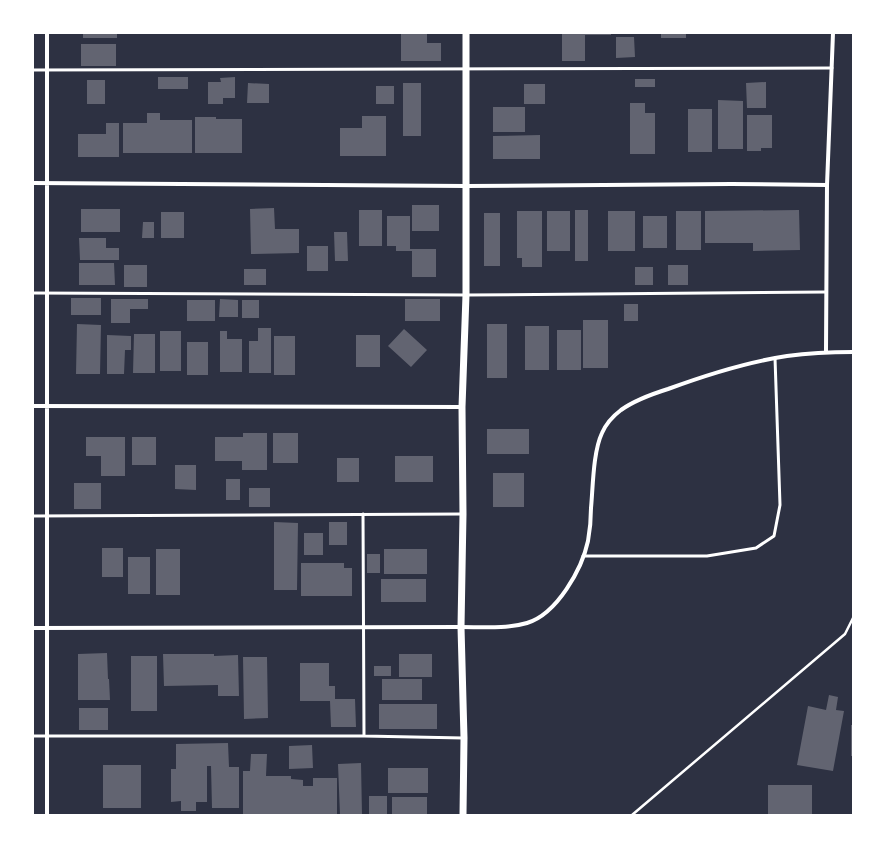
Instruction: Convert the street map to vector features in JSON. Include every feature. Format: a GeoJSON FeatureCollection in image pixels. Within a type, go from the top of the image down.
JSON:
{"type":"FeatureCollection","features":[{"type":"Feature","properties":{"kind":"street"},"geometry":{"type":"LineString","coordinates":[[47,33],[47,815]]}},
{"type":"Feature","properties":{"kind":"street"},"geometry":{"type":"LineString","coordinates":[[463,815],[464,738],[461,627],[463,514],[462,407],[466,294],[466,33]]}},
{"type":"Feature","properties":{"kind":"street"},"geometry":{"type":"LineString","coordinates":[[826,351],[827,184],[833,33]]}},
{"type":"Feature","properties":{"kind":"street"},"geometry":{"type":"LineString","coordinates":[[33,183],[466,186],[827,184]]}},
{"type":"Feature","properties":{"kind":"street"},"geometry":{"type":"LineString","coordinates":[[33,628],[461,627],[516,625],[529,622],[555,604],[567,588],[583,556],[588,542],[593,480],[602,434],[609,422],[621,410],[652,394],[690,381],[775,358],[826,351],[853,352]]}},
{"type":"Feature","properties":{"kind":"street"},"geometry":{"type":"LineString","coordinates":[[33,406],[462,407]]}},
{"type":"Feature","properties":{"kind":"lane"},"geometry":{"type":"LineString","coordinates":[[33,70],[832,68]]}},
{"type":"Feature","properties":{"kind":"lane"},"geometry":{"type":"LineString","coordinates":[[33,293],[466,294],[826,292]]}},
{"type":"Feature","properties":{"kind":"lane"},"geometry":{"type":"LineString","coordinates":[[583,556],[707,556],[756,548],[774,536],[780,505],[775,358]]}},
{"type":"Feature","properties":{"kind":"lane"},"geometry":{"type":"LineString","coordinates":[[363,514],[364,736]]}},
{"type":"Feature","properties":{"kind":"lane"},"geometry":{"type":"LineString","coordinates":[[33,516],[463,514]]}},
{"type":"Feature","properties":{"kind":"lane"},"geometry":{"type":"LineString","coordinates":[[33,736],[364,736],[464,738]]}},
{"type":"Feature","properties":{"kind":"path"},"geometry":{"type":"LineString","coordinates":[[632,815],[845,634],[853,618]]}},
{"type":"Feature","properties":{"kind":"building"},"geometry":{"type":"Polygon","coordinates":[[[83,33],[117,33],[117,38],[83,38],[83,33]]]}},
{"type":"Feature","properties":{"kind":"building"},"geometry":{"type":"Polygon","coordinates":[[[401,33],[427,33],[427,43],[441,43],[441,61],[401,61],[401,33]]]}},
{"type":"Feature","properties":{"kind":"building"},"geometry":{"type":"Polygon","coordinates":[[[562,33],[611,33],[611,35],[585,35],[585,61],[562,61],[562,33]]]}},
{"type":"Feature","properties":{"kind":"building"},"geometry":{"type":"Polygon","coordinates":[[[661,33],[686,33],[686,38],[661,38],[661,33]]]}},
{"type":"Feature","properties":{"kind":"building"},"geometry":{"type":"Polygon","coordinates":[[[616,37],[634,37],[635,57],[616,58],[616,37]]]}},
{"type":"Feature","properties":{"kind":"building"},"geometry":{"type":"Polygon","coordinates":[[[81,44],[116,44],[116,66],[81,66],[81,44]]]}},
{"type":"Feature","properties":{"kind":"building"},"geometry":{"type":"Polygon","coordinates":[[[158,77],[188,77],[188,89],[158,89],[158,77]]]}},
{"type":"Feature","properties":{"kind":"building"},"geometry":{"type":"Polygon","coordinates":[[[235,77],[235,98],[223,98],[223,104],[208,104],[208,82],[221,82],[220,78],[235,77]]]}},
{"type":"Feature","properties":{"kind":"building"},"geometry":{"type":"Polygon","coordinates":[[[635,79],[655,79],[655,87],[635,87],[635,79]]]}},
{"type":"Feature","properties":{"kind":"building"},"geometry":{"type":"Polygon","coordinates":[[[87,80],[105,80],[105,104],[87,104],[87,80]]]}},
{"type":"Feature","properties":{"kind":"building"},"geometry":{"type":"Polygon","coordinates":[[[766,82],[766,108],[747,108],[746,83],[766,82]]]}},
{"type":"Feature","properties":{"kind":"building"},"geometry":{"type":"Polygon","coordinates":[[[248,83],[269,84],[269,103],[247,103],[248,83]]]}},
{"type":"Feature","properties":{"kind":"building"},"geometry":{"type":"Polygon","coordinates":[[[403,83],[421,83],[421,136],[403,136],[403,83]]]}},
{"type":"Feature","properties":{"kind":"building"},"geometry":{"type":"Polygon","coordinates":[[[524,84],[545,84],[545,104],[524,104],[524,84]]]}},
{"type":"Feature","properties":{"kind":"building"},"geometry":{"type":"Polygon","coordinates":[[[376,86],[394,86],[394,104],[376,104],[376,86]]]}},
{"type":"Feature","properties":{"kind":"building"},"geometry":{"type":"Polygon","coordinates":[[[718,100],[743,101],[743,149],[718,149],[718,100]]]}},
{"type":"Feature","properties":{"kind":"building"},"geometry":{"type":"Polygon","coordinates":[[[630,103],[645,103],[645,113],[655,113],[655,154],[630,154],[630,103]]]}},
{"type":"Feature","properties":{"kind":"building"},"geometry":{"type":"Polygon","coordinates":[[[493,107],[525,107],[525,132],[493,132],[493,107]]]}},
{"type":"Feature","properties":{"kind":"building"},"geometry":{"type":"Polygon","coordinates":[[[688,109],[712,109],[712,152],[688,152],[688,109]]]}},
{"type":"Feature","properties":{"kind":"building"},"geometry":{"type":"Polygon","coordinates":[[[147,113],[160,113],[160,120],[192,120],[192,153],[123,153],[123,123],[147,123],[147,113]]]}},
{"type":"Feature","properties":{"kind":"building"},"geometry":{"type":"Polygon","coordinates":[[[747,115],[772,115],[772,148],[761,148],[761,151],[747,151],[747,115]]]}},
{"type":"Feature","properties":{"kind":"building"},"geometry":{"type":"Polygon","coordinates":[[[362,116],[386,116],[386,156],[340,156],[340,128],[362,128],[362,116]]]}},
{"type":"Feature","properties":{"kind":"building"},"geometry":{"type":"Polygon","coordinates":[[[195,117],[242,119],[242,153],[195,153],[195,117]]]}},
{"type":"Feature","properties":{"kind":"building"},"geometry":{"type":"Polygon","coordinates":[[[106,123],[119,123],[119,157],[78,157],[78,134],[106,134],[106,123]]]}},
{"type":"Feature","properties":{"kind":"building"},"geometry":{"type":"Polygon","coordinates":[[[540,135],[540,159],[493,159],[493,136],[540,135]]]}},
{"type":"Feature","properties":{"kind":"building"},"geometry":{"type":"Polygon","coordinates":[[[412,205],[439,205],[439,231],[412,231],[412,205]]]}},
{"type":"Feature","properties":{"kind":"building"},"geometry":{"type":"Polygon","coordinates":[[[274,208],[275,229],[299,229],[299,253],[251,254],[250,209],[274,208]]]}},
{"type":"Feature","properties":{"kind":"building"},"geometry":{"type":"Polygon","coordinates":[[[81,209],[120,209],[120,232],[81,232],[81,209]]]}},
{"type":"Feature","properties":{"kind":"building"},"geometry":{"type":"Polygon","coordinates":[[[359,210],[382,210],[382,246],[359,246],[359,210]]]}},
{"type":"Feature","properties":{"kind":"building"},"geometry":{"type":"Polygon","coordinates":[[[575,210],[588,210],[588,261],[575,261],[575,210]]]}},
{"type":"Feature","properties":{"kind":"building"},"geometry":{"type":"Polygon","coordinates":[[[799,210],[800,250],[753,251],[753,243],[705,243],[705,211],[799,210]]]}},
{"type":"Feature","properties":{"kind":"building"},"geometry":{"type":"Polygon","coordinates":[[[517,211],[542,211],[542,267],[522,267],[522,258],[517,258],[517,211]]]}},
{"type":"Feature","properties":{"kind":"building"},"geometry":{"type":"Polygon","coordinates":[[[547,211],[570,211],[570,251],[547,251],[547,211]]]}},
{"type":"Feature","properties":{"kind":"building"},"geometry":{"type":"Polygon","coordinates":[[[608,211],[635,211],[635,251],[608,251],[608,211]]]}},
{"type":"Feature","properties":{"kind":"building"},"geometry":{"type":"Polygon","coordinates":[[[676,211],[701,211],[701,250],[676,250],[676,211]]]}},
{"type":"Feature","properties":{"kind":"building"},"geometry":{"type":"Polygon","coordinates":[[[161,212],[184,212],[184,238],[161,238],[161,212]]]}},
{"type":"Feature","properties":{"kind":"building"},"geometry":{"type":"Polygon","coordinates":[[[484,213],[500,213],[500,266],[484,266],[484,213]]]}},
{"type":"Feature","properties":{"kind":"building"},"geometry":{"type":"Polygon","coordinates":[[[387,216],[410,216],[410,249],[436,249],[436,277],[412,277],[412,251],[396,251],[396,246],[387,246],[387,216]]]}},
{"type":"Feature","properties":{"kind":"building"},"geometry":{"type":"Polygon","coordinates":[[[643,216],[667,216],[667,248],[643,248],[643,216]]]}},
{"type":"Feature","properties":{"kind":"building"},"geometry":{"type":"Polygon","coordinates":[[[143,222],[154,222],[154,238],[142,238],[143,222]]]}},
{"type":"Feature","properties":{"kind":"building"},"geometry":{"type":"Polygon","coordinates":[[[334,232],[347,232],[348,261],[335,261],[334,232]]]}},
{"type":"Feature","properties":{"kind":"building"},"geometry":{"type":"Polygon","coordinates":[[[79,238],[106,238],[106,248],[119,248],[119,260],[80,260],[79,238]]]}},
{"type":"Feature","properties":{"kind":"building"},"geometry":{"type":"Polygon","coordinates":[[[307,246],[328,246],[328,271],[307,271],[307,246]]]}},
{"type":"Feature","properties":{"kind":"building"},"geometry":{"type":"Polygon","coordinates":[[[79,263],[114,263],[115,285],[79,285],[79,263]]]}},
{"type":"Feature","properties":{"kind":"building"},"geometry":{"type":"Polygon","coordinates":[[[124,265],[147,265],[147,287],[124,287],[124,265]]]}},
{"type":"Feature","properties":{"kind":"building"},"geometry":{"type":"Polygon","coordinates":[[[668,265],[688,265],[688,285],[668,285],[668,265]]]}},
{"type":"Feature","properties":{"kind":"building"},"geometry":{"type":"Polygon","coordinates":[[[635,267],[653,267],[653,285],[635,285],[635,267]]]}},
{"type":"Feature","properties":{"kind":"building"},"geometry":{"type":"Polygon","coordinates":[[[244,269],[266,269],[266,285],[244,285],[244,269]]]}},
{"type":"Feature","properties":{"kind":"building"},"geometry":{"type":"Polygon","coordinates":[[[71,298],[101,298],[101,315],[71,315],[71,298]]]}},
{"type":"Feature","properties":{"kind":"building"},"geometry":{"type":"Polygon","coordinates":[[[111,299],[148,299],[148,309],[130,309],[130,323],[111,323],[111,299]]]}},
{"type":"Feature","properties":{"kind":"building"},"geometry":{"type":"Polygon","coordinates":[[[220,299],[238,300],[238,317],[219,317],[220,299]]]}},
{"type":"Feature","properties":{"kind":"building"},"geometry":{"type":"Polygon","coordinates":[[[405,299],[440,299],[440,321],[405,321],[405,299]]]}},
{"type":"Feature","properties":{"kind":"building"},"geometry":{"type":"Polygon","coordinates":[[[187,300],[215,300],[215,321],[187,321],[187,300]]]}},
{"type":"Feature","properties":{"kind":"building"},"geometry":{"type":"Polygon","coordinates":[[[242,300],[259,300],[259,318],[242,318],[242,300]]]}},
{"type":"Feature","properties":{"kind":"building"},"geometry":{"type":"Polygon","coordinates":[[[624,304],[638,304],[638,321],[624,321],[624,304]]]}},
{"type":"Feature","properties":{"kind":"building"},"geometry":{"type":"Polygon","coordinates":[[[583,320],[608,320],[608,368],[583,368],[583,320]]]}},
{"type":"Feature","properties":{"kind":"building"},"geometry":{"type":"Polygon","coordinates":[[[77,324],[101,325],[100,374],[76,374],[77,324]]]}},
{"type":"Feature","properties":{"kind":"building"},"geometry":{"type":"Polygon","coordinates":[[[487,324],[507,324],[507,378],[487,378],[487,324]]]}},
{"type":"Feature","properties":{"kind":"building"},"geometry":{"type":"Polygon","coordinates":[[[525,326],[549,326],[549,370],[525,370],[525,326]]]}},
{"type":"Feature","properties":{"kind":"building"},"geometry":{"type":"Polygon","coordinates":[[[258,328],[271,328],[271,373],[249,373],[249,341],[258,341],[258,328]]]}},
{"type":"Feature","properties":{"kind":"building"},"geometry":{"type":"Polygon","coordinates":[[[404,329],[427,350],[411,367],[388,346],[404,329]]]}},
{"type":"Feature","properties":{"kind":"building"},"geometry":{"type":"Polygon","coordinates":[[[557,330],[581,330],[581,370],[557,370],[557,330]]]}},
{"type":"Feature","properties":{"kind":"building"},"geometry":{"type":"Polygon","coordinates":[[[160,331],[181,331],[181,371],[160,371],[160,331]]]}},
{"type":"Feature","properties":{"kind":"building"},"geometry":{"type":"Polygon","coordinates":[[[220,331],[227,331],[227,339],[242,339],[242,372],[220,372],[220,331]]]}},
{"type":"Feature","properties":{"kind":"building"},"geometry":{"type":"Polygon","coordinates":[[[134,334],[155,334],[155,373],[133,373],[134,334]]]}},
{"type":"Feature","properties":{"kind":"building"},"geometry":{"type":"Polygon","coordinates":[[[107,335],[131,336],[131,350],[125,350],[124,374],[107,374],[107,335]]]}},
{"type":"Feature","properties":{"kind":"building"},"geometry":{"type":"Polygon","coordinates":[[[356,335],[380,335],[380,367],[356,367],[356,335]]]}},
{"type":"Feature","properties":{"kind":"building"},"geometry":{"type":"Polygon","coordinates":[[[274,336],[295,336],[295,375],[274,375],[274,336]]]}},
{"type":"Feature","properties":{"kind":"building"},"geometry":{"type":"Polygon","coordinates":[[[187,342],[208,342],[208,375],[187,375],[187,342]]]}},
{"type":"Feature","properties":{"kind":"building"},"geometry":{"type":"Polygon","coordinates":[[[487,429],[529,429],[529,454],[487,454],[487,429]]]}},
{"type":"Feature","properties":{"kind":"building"},"geometry":{"type":"Polygon","coordinates":[[[243,433],[267,433],[267,470],[242,470],[242,461],[215,461],[215,437],[243,437],[243,433]]]}},
{"type":"Feature","properties":{"kind":"building"},"geometry":{"type":"Polygon","coordinates":[[[273,433],[298,433],[298,463],[273,463],[273,433]]]}},
{"type":"Feature","properties":{"kind":"building"},"geometry":{"type":"Polygon","coordinates":[[[86,437],[125,437],[125,476],[101,476],[101,456],[86,456],[86,437]]]}},
{"type":"Feature","properties":{"kind":"building"},"geometry":{"type":"Polygon","coordinates":[[[132,437],[156,437],[156,465],[132,465],[132,437]]]}},
{"type":"Feature","properties":{"kind":"building"},"geometry":{"type":"Polygon","coordinates":[[[395,456],[433,456],[433,482],[395,482],[395,456]]]}},
{"type":"Feature","properties":{"kind":"building"},"geometry":{"type":"Polygon","coordinates":[[[337,458],[359,458],[359,482],[337,482],[337,458]]]}},
{"type":"Feature","properties":{"kind":"building"},"geometry":{"type":"Polygon","coordinates":[[[175,465],[196,465],[196,490],[175,489],[175,465]]]}},
{"type":"Feature","properties":{"kind":"building"},"geometry":{"type":"Polygon","coordinates":[[[493,473],[524,473],[524,507],[493,507],[493,473]]]}},
{"type":"Feature","properties":{"kind":"building"},"geometry":{"type":"Polygon","coordinates":[[[226,479],[240,479],[240,500],[226,500],[226,479]]]}},
{"type":"Feature","properties":{"kind":"building"},"geometry":{"type":"Polygon","coordinates":[[[74,483],[101,483],[101,509],[74,509],[74,483]]]}},
{"type":"Feature","properties":{"kind":"building"},"geometry":{"type":"Polygon","coordinates":[[[249,488],[270,488],[270,507],[249,507],[249,488]]]}},
{"type":"Feature","properties":{"kind":"building"},"geometry":{"type":"Polygon","coordinates":[[[274,522],[298,523],[297,590],[274,590],[274,522]]]}},
{"type":"Feature","properties":{"kind":"building"},"geometry":{"type":"Polygon","coordinates":[[[329,522],[347,522],[347,545],[329,545],[329,522]]]}},
{"type":"Feature","properties":{"kind":"building"},"geometry":{"type":"Polygon","coordinates":[[[304,533],[323,533],[323,555],[304,555],[304,533]]]}},
{"type":"Feature","properties":{"kind":"building"},"geometry":{"type":"Polygon","coordinates":[[[102,548],[123,548],[123,577],[102,577],[102,548]]]}},
{"type":"Feature","properties":{"kind":"building"},"geometry":{"type":"Polygon","coordinates":[[[156,549],[180,549],[180,595],[156,595],[156,549]]]}},
{"type":"Feature","properties":{"kind":"building"},"geometry":{"type":"Polygon","coordinates":[[[384,549],[427,549],[427,574],[384,574],[384,549]]]}},
{"type":"Feature","properties":{"kind":"building"},"geometry":{"type":"Polygon","coordinates":[[[367,554],[380,554],[380,573],[367,573],[367,554]]]}},
{"type":"Feature","properties":{"kind":"building"},"geometry":{"type":"Polygon","coordinates":[[[128,557],[150,557],[150,594],[128,594],[128,557]]]}},
{"type":"Feature","properties":{"kind":"building"},"geometry":{"type":"Polygon","coordinates":[[[301,563],[344,563],[344,568],[352,568],[352,596],[301,596],[301,563]]]}},
{"type":"Feature","properties":{"kind":"building"},"geometry":{"type":"Polygon","coordinates":[[[381,579],[426,579],[426,602],[381,602],[381,579]]]}},
{"type":"Feature","properties":{"kind":"building"},"geometry":{"type":"Polygon","coordinates":[[[107,653],[110,700],[78,700],[78,654],[107,653]]]}},
{"type":"Feature","properties":{"kind":"building"},"geometry":{"type":"Polygon","coordinates":[[[163,654],[214,654],[214,656],[238,655],[239,696],[218,696],[218,685],[164,686],[163,654]]]}},
{"type":"Feature","properties":{"kind":"building"},"geometry":{"type":"Polygon","coordinates":[[[399,654],[432,654],[432,677],[399,677],[399,654]]]}},
{"type":"Feature","properties":{"kind":"building"},"geometry":{"type":"Polygon","coordinates":[[[131,656],[157,656],[157,711],[131,711],[131,656]]]}},
{"type":"Feature","properties":{"kind":"building"},"geometry":{"type":"Polygon","coordinates":[[[243,657],[267,657],[268,718],[244,719],[243,657]]]}},
{"type":"Feature","properties":{"kind":"building"},"geometry":{"type":"Polygon","coordinates":[[[300,663],[329,663],[329,686],[335,686],[335,699],[355,699],[356,727],[331,727],[330,701],[300,701],[300,663]]]}},
{"type":"Feature","properties":{"kind":"building"},"geometry":{"type":"Polygon","coordinates":[[[374,666],[391,666],[391,676],[374,676],[374,666]]]}},
{"type":"Feature","properties":{"kind":"building"},"geometry":{"type":"Polygon","coordinates":[[[382,679],[422,679],[422,700],[382,700],[382,679]]]}},
{"type":"Feature","properties":{"kind":"building"},"geometry":{"type":"Polygon","coordinates":[[[829,695],[838,697],[836,710],[844,711],[833,771],[797,765],[808,706],[826,710],[829,695]]]}},
{"type":"Feature","properties":{"kind":"building"},"geometry":{"type":"Polygon","coordinates":[[[379,704],[437,704],[437,729],[379,729],[379,704]]]}},
{"type":"Feature","properties":{"kind":"building"},"geometry":{"type":"Polygon","coordinates":[[[79,708],[108,708],[108,730],[79,730],[79,708]]]}},
{"type":"Feature","properties":{"kind":"building"},"geometry":{"type":"Polygon","coordinates":[[[851,725],[853,725],[853,756],[851,756],[851,725]]]}},
{"type":"Feature","properties":{"kind":"building"},"geometry":{"type":"Polygon","coordinates":[[[228,743],[229,767],[239,767],[239,808],[212,808],[211,766],[207,766],[207,802],[196,802],[196,811],[181,811],[181,801],[171,802],[171,769],[176,769],[176,744],[228,743]]]}},
{"type":"Feature","properties":{"kind":"building"},"geometry":{"type":"Polygon","coordinates":[[[312,745],[313,768],[289,769],[289,746],[312,745]]]}},
{"type":"Feature","properties":{"kind":"building"},"geometry":{"type":"Polygon","coordinates":[[[251,754],[267,754],[266,776],[291,776],[291,779],[303,780],[303,786],[313,786],[313,778],[337,778],[337,815],[243,815],[243,771],[250,771],[251,754]]]}},
{"type":"Feature","properties":{"kind":"building"},"geometry":{"type":"Polygon","coordinates":[[[361,763],[362,815],[340,815],[338,764],[361,763]]]}},
{"type":"Feature","properties":{"kind":"building"},"geometry":{"type":"Polygon","coordinates":[[[103,765],[141,765],[141,808],[103,808],[103,765]]]}},
{"type":"Feature","properties":{"kind":"building"},"geometry":{"type":"Polygon","coordinates":[[[388,768],[428,768],[428,793],[388,793],[388,768]]]}},
{"type":"Feature","properties":{"kind":"building"},"geometry":{"type":"Polygon","coordinates":[[[768,785],[812,785],[812,815],[768,815],[768,785]]]}},
{"type":"Feature","properties":{"kind":"building"},"geometry":{"type":"Polygon","coordinates":[[[369,796],[387,796],[387,814],[369,814],[369,796]]]}},
{"type":"Feature","properties":{"kind":"building"},"geometry":{"type":"Polygon","coordinates":[[[392,797],[427,797],[427,815],[392,815],[392,797]]]}}]}
